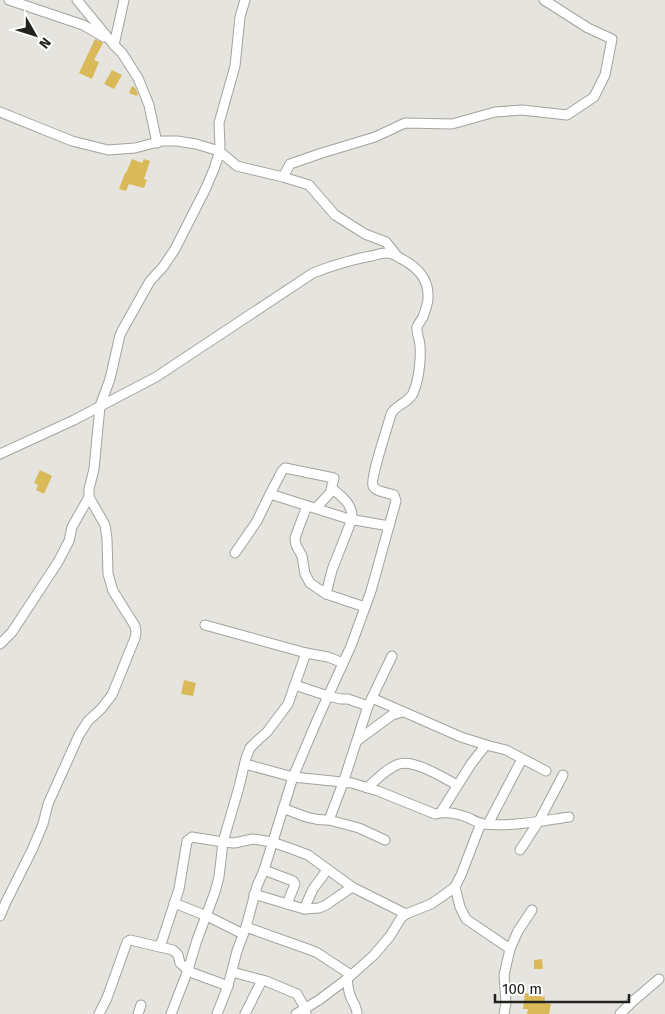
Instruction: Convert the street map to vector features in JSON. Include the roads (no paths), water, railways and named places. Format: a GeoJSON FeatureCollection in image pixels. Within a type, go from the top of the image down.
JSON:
{"type":"FeatureCollection","features":[{"type":"Feature","properties":{"kind":"street"},"geometry":{"type":"LineString","coordinates":[[9,0],[83,26],[99,33],[114,45]]}},
{"type":"Feature","properties":{"kind":"street"},"geometry":{"type":"LineString","coordinates":[[76,0],[122,53],[138,78],[149,105],[157,143]]}},
{"type":"Feature","properties":{"kind":"street"},"geometry":{"type":"LineString","coordinates":[[114,45],[124,0]]}},
{"type":"Feature","properties":{"kind":"street"},"geometry":{"type":"LineString","coordinates":[[0,644],[12,632],[58,562],[69,541],[72,528],[89,498],[89,489],[94,469],[100,406],[110,379],[123,328],[150,281],[163,268],[175,249],[214,169],[219,151],[219,123],[235,66],[240,17],[245,0]]}},
{"type":"Feature","properties":{"kind":"street"},"geometry":{"type":"LineString","coordinates":[[283,177],[290,164],[375,138],[405,123],[452,124],[495,112],[522,110],[567,115],[594,97],[605,75],[612,39],[588,28],[544,0]]}},
{"type":"Feature","properties":{"kind":"street"},"geometry":{"type":"LineString","coordinates":[[0,112],[72,141],[108,150],[135,148],[177,141],[219,151],[237,166],[309,185],[335,215],[365,234],[386,242],[397,256]]}},
{"type":"Feature","properties":{"kind":"street"},"geometry":{"type":"LineString","coordinates":[[0,454],[74,420],[156,377],[313,273],[333,265],[386,253],[397,256],[416,267],[427,284],[429,298],[422,319],[417,327],[420,346],[419,372],[414,393],[409,400],[394,409],[391,414],[376,463],[372,484],[377,490],[394,495],[396,501],[381,559],[351,646],[293,777],[264,870],[254,894],[228,986],[217,1014]]}},
{"type":"Feature","properties":{"kind":"street"},"geometry":{"type":"LineString","coordinates":[[235,553],[257,521],[285,468],[334,478],[330,493],[312,507],[297,532],[296,545],[302,556],[305,574],[310,583],[326,594],[365,608]]}},
{"type":"Feature","properties":{"kind":"street"},"geometry":{"type":"LineString","coordinates":[[326,594],[332,570],[353,514],[348,502],[332,488]]}},
{"type":"Feature","properties":{"kind":"street"},"geometry":{"type":"LineString","coordinates":[[270,494],[352,519],[389,526]]}},
{"type":"Feature","properties":{"kind":"street"},"geometry":{"type":"LineString","coordinates":[[0,916],[32,850],[43,824],[48,804],[79,735],[88,721],[101,709],[112,694],[136,632],[135,626],[113,591],[108,574],[105,526],[89,498]]}},
{"type":"Feature","properties":{"kind":"street"},"geometry":{"type":"LineString","coordinates":[[205,624],[343,662]]}},
{"type":"Feature","properties":{"kind":"street"},"geometry":{"type":"LineString","coordinates":[[170,1014],[188,970],[215,892],[219,877],[223,842],[250,748],[267,732],[288,704],[306,653]]}},
{"type":"Feature","properties":{"kind":"street"},"geometry":{"type":"LineString","coordinates":[[329,820],[370,702],[392,656]]}},
{"type":"Feature","properties":{"kind":"street"},"geometry":{"type":"LineString","coordinates":[[295,685],[328,696],[370,702],[404,712],[462,737],[506,750],[546,771]]}},
{"type":"Feature","properties":{"kind":"street"},"geometry":{"type":"LineString","coordinates":[[357,741],[383,720],[404,712]]}},
{"type":"Feature","properties":{"kind":"street"},"geometry":{"type":"LineString","coordinates":[[441,812],[471,764],[486,745]]}},
{"type":"Feature","properties":{"kind":"street"},"geometry":{"type":"LineString","coordinates":[[296,1014],[305,1011],[320,1000],[374,955],[406,914],[431,904],[455,887],[485,824],[522,759]]}},
{"type":"Feature","properties":{"kind":"street"},"geometry":{"type":"LineString","coordinates":[[367,788],[387,771],[400,764],[410,763],[457,785]]}},
{"type":"Feature","properties":{"kind":"street"},"geometry":{"type":"LineString","coordinates":[[245,764],[293,777],[352,783],[408,802],[435,814],[441,812],[461,814],[485,824],[514,824],[569,817]]}},
{"type":"Feature","properties":{"kind":"street"},"geometry":{"type":"LineString","coordinates":[[520,850],[539,821],[563,775]]}},
{"type":"Feature","properties":{"kind":"street"},"geometry":{"type":"LineString","coordinates":[[283,808],[320,821],[329,820],[359,828],[385,840]]}},
{"type":"Feature","properties":{"kind":"street"},"geometry":{"type":"LineString","coordinates":[[160,946],[179,889],[187,842],[192,837],[234,843],[253,839],[272,842],[308,856],[352,887],[406,914]]}},
{"type":"Feature","properties":{"kind":"street"},"geometry":{"type":"LineString","coordinates":[[264,870],[294,881],[287,904]]}},
{"type":"Feature","properties":{"kind":"street"},"geometry":{"type":"LineString","coordinates":[[304,909],[313,889],[327,870]]}},
{"type":"Feature","properties":{"kind":"street"},"geometry":{"type":"LineString","coordinates":[[254,894],[304,909],[319,908],[352,887]]}},
{"type":"Feature","properties":{"kind":"street"},"geometry":{"type":"LineString","coordinates":[[455,887],[460,907],[466,919],[510,949]]}},
{"type":"Feature","properties":{"kind":"street"},"geometry":{"type":"LineString","coordinates":[[174,902],[244,930],[316,952],[349,977],[350,997],[355,1004],[358,1014]]}},
{"type":"Feature","properties":{"kind":"street"},"geometry":{"type":"LineString","coordinates":[[504,1014],[506,1003],[504,975],[510,949],[518,931],[532,910]]}},
{"type":"Feature","properties":{"kind":"street"},"geometry":{"type":"LineString","coordinates":[[99,1014],[107,998],[127,942],[130,940],[173,950],[178,955],[180,962],[190,972],[228,986]]}},
{"type":"Feature","properties":{"kind":"street"},"geometry":{"type":"LineString","coordinates":[[232,972],[262,980],[297,994],[305,1011]]}},
{"type":"Feature","properties":{"kind":"street"},"geometry":{"type":"LineString","coordinates":[[620,1014],[659,979]]}},
{"type":"Feature","properties":{"kind":"street"},"geometry":{"type":"LineString","coordinates":[[245,1014],[262,980]]}}]}
